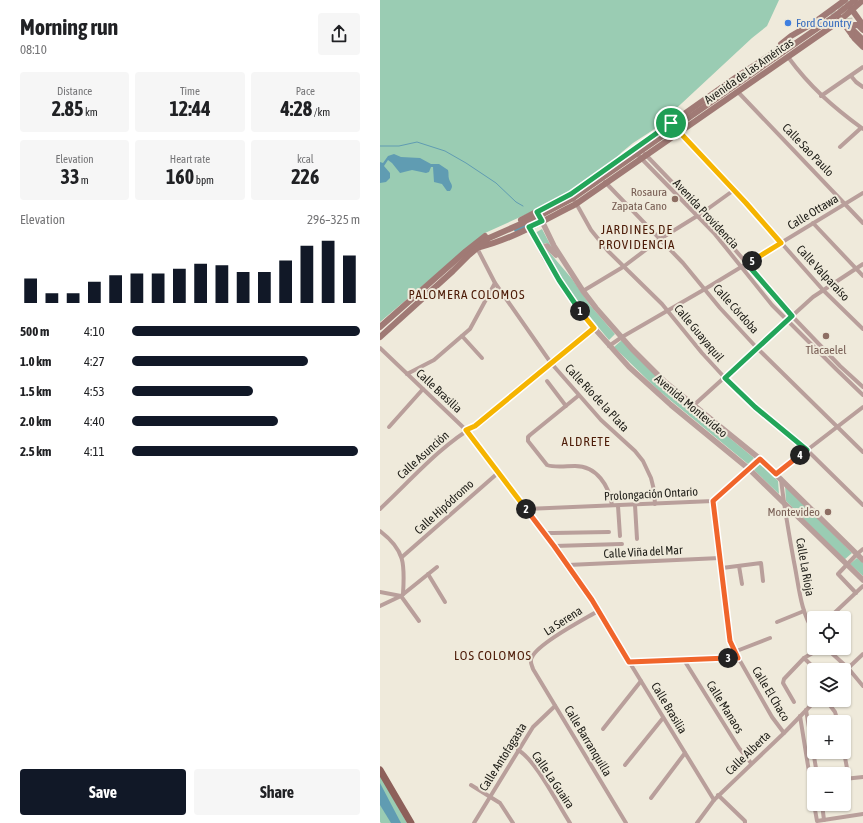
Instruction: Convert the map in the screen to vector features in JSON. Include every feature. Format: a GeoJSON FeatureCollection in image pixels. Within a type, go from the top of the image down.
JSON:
{"type":"FeatureCollection","features":[{"type":"Feature","properties":{"kind":"main road","name":"Avenida de las Américas"},"geometry":{"type":"LineString","coordinates":[[380,327],[475,244],[488,235],[540,216],[573,199],[637,150],[855,0]]}},
{"type":"Feature","properties":{"kind":"main road","name":"Avenida de las Américas"},"geometry":{"type":"LineString","coordinates":[[380,337],[477,248],[490,238],[606,184],[788,57],[848,4],[863,0]]}},
{"type":"Feature","properties":{"kind":"main road"},"geometry":{"type":"LineString","coordinates":[[848,4],[863,25]]}},
{"type":"Feature","properties":{"kind":"main road","name":"Avenida de las Américas"},"geometry":{"type":"LineString","coordinates":[[673,125],[766,57],[836,14]]}},
{"type":"Feature","properties":{"kind":"main road"},"geometry":{"type":"LineString","coordinates":[[836,14],[854,33],[863,40]]}},
{"type":"Feature","properties":{"kind":"main road"},"geometry":{"type":"LineString","coordinates":[[863,30],[858,25],[853,25],[851,29],[863,47]]}},
{"type":"Feature","properties":{"kind":"main road","name":"Avenida de las Américas"},"geometry":{"type":"LineString","coordinates":[[477,248],[492,244],[529,227],[540,216]]}},
{"type":"Feature","properties":{"kind":"main road"},"geometry":{"type":"LineString","coordinates":[[380,770],[411,823]]}},
{"type":"Feature","properties":{"kind":"street"},"geometry":{"type":"LineString","coordinates":[[788,57],[804,78],[821,96],[833,107],[862,128],[840,147]]}},
{"type":"Feature","properties":{"kind":"street"},"geometry":{"type":"LineString","coordinates":[[821,96],[863,67]]}},
{"type":"Feature","properties":{"kind":"street"},"geometry":{"type":"LineString","coordinates":[[850,76],[863,87]]}},
{"type":"Feature","properties":{"kind":"street","name":"Calle Sao Paulo"},"geometry":{"type":"LineString","coordinates":[[738,92],[863,223]]}},
{"type":"Feature","properties":{"kind":"street","name":"Calle Valparaíso"},"geometry":{"type":"LineString","coordinates":[[673,125],[734,190],[823,290],[863,330]]}},
{"type":"Feature","properties":{"kind":"street","name":"Avenida Providencia"},"geometry":{"type":"LineString","coordinates":[[637,150],[702,213],[792,316],[840,366],[863,387]]}},
{"type":"Feature","properties":{"kind":"street","name":"Avenida Providencia"},"geometry":{"type":"LineString","coordinates":[[644,157],[714,234],[772,305],[863,395]]}},
{"type":"Feature","properties":{"kind":"street","name":"Calle Córdoba"},"geometry":{"type":"LineString","coordinates":[[600,177],[683,263],[757,348],[863,452]]}},
{"type":"Feature","properties":{"kind":"street"},"geometry":{"type":"LineString","coordinates":[[583,290],[623,267],[660,239],[702,213],[734,190]]}},
{"type":"Feature","properties":{"kind":"street","name":"Calle Ottawa"},"geometry":{"type":"LineString","coordinates":[[609,346],[863,193]]}},
{"type":"Feature","properties":{"kind":"street","name":"Calle Guayaquil"},"geometry":{"type":"LineString","coordinates":[[573,199],[600,241],[623,267],[667,311],[725,378],[755,407],[807,450],[863,505]]}},
{"type":"Feature","properties":{"kind":"street","name":"Avenida Montevideo"},"geometry":{"type":"LineString","coordinates":[[540,216],[554,246],[565,264],[596,308],[622,337],[665,382],[760,459],[863,560]]}},
{"type":"Feature","properties":{"kind":"street"},"geometry":{"type":"LineString","coordinates":[[813,223],[863,276]]}},
{"type":"Feature","properties":{"kind":"street","name":"Avenida Montevideo"},"geometry":{"type":"LineString","coordinates":[[529,227],[542,252],[571,298],[609,346],[629,367],[671,405],[749,469],[863,580]]}},
{"type":"Feature","properties":{"kind":"street"},"geometry":{"type":"LineString","coordinates":[[542,252],[542,247],[547,246],[565,264]]}},
{"type":"Feature","properties":{"kind":"street","name":"Calle Río de la Plata"},"geometry":{"type":"LineString","coordinates":[[477,248],[495,283],[551,363],[578,396],[607,426],[640,456],[651,478],[654,490],[654,504]]}},
{"type":"Feature","properties":{"kind":"street"},"geometry":{"type":"LineString","coordinates":[[694,405],[813,297],[863,264]]}},
{"type":"Feature","properties":{"kind":"street"},"geometry":{"type":"LineString","coordinates":[[408,374],[434,360],[470,329],[495,283]]}},
{"type":"Feature","properties":{"kind":"street","name":"Calle Asunción"},"geometry":{"type":"LineString","coordinates":[[380,509],[432,459],[466,430],[475,426],[594,328]]}},
{"type":"Feature","properties":{"kind":"street"},"geometry":{"type":"LineString","coordinates":[[462,336],[482,358]]}},
{"type":"Feature","properties":{"kind":"street","name":"Calle Brasilia"},"geometry":{"type":"LineString","coordinates":[[380,348],[466,430],[544,532],[592,600],[714,800]]}},
{"type":"Feature","properties":{"kind":"street"},"geometry":{"type":"LineString","coordinates":[[546,381],[566,406]]}},
{"type":"Feature","properties":{"kind":"street"},"geometry":{"type":"LineString","coordinates":[[389,427],[423,389]]}},
{"type":"Feature","properties":{"kind":"street"},"geometry":{"type":"LineString","coordinates":[[578,396],[530,435],[528,437],[528,441],[546,465],[576,466],[586,468],[601,478],[607,488],[612,505]]}},
{"type":"Feature","properties":{"kind":"street"},"geometry":{"type":"LineString","coordinates":[[776,474],[863,407]]}},
{"type":"Feature","properties":{"kind":"street","name":"Prolongación Ontario"},"geometry":{"type":"LineString","coordinates":[[526,509],[713,501],[760,459]]}},
{"type":"Feature","properties":{"kind":"street","name":"Calle Hipódromo"},"geometry":{"type":"LineString","coordinates":[[402,557],[499,472]]}},
{"type":"Feature","properties":{"kind":"street","name":"Calle La Rioja"},"geometry":{"type":"LineString","coordinates":[[781,479],[783,501],[804,612],[807,618]]}},
{"type":"Feature","properties":{"kind":"street","name":"Calle El Chaco"},"geometry":{"type":"LineString","coordinates":[[713,501],[730,641],[734,652],[772,717],[784,733]]}},
{"type":"Feature","properties":{"kind":"street"},"geometry":{"type":"LineString","coordinates":[[635,505],[637,539]]}},
{"type":"Feature","properties":{"kind":"street"},"geometry":{"type":"LineString","coordinates":[[618,506],[620,536]]}},
{"type":"Feature","properties":{"kind":"street"},"geometry":{"type":"LineString","coordinates":[[380,530],[396,545],[402,557],[404,572],[402,595],[419,621]]}},
{"type":"Feature","properties":{"kind":"street"},"geometry":{"type":"LineString","coordinates":[[544,532],[553,534],[609,532]]}},
{"type":"Feature","properties":{"kind":"street"},"geometry":{"type":"LineString","coordinates":[[554,546],[622,544]]}},
{"type":"Feature","properties":{"kind":"street"},"geometry":{"type":"LineString","coordinates":[[856,593],[838,576],[846,564],[863,549]]}},
{"type":"Feature","properties":{"kind":"street","name":"Calle Viña del Mar"},"geometry":{"type":"LineString","coordinates":[[568,565],[720,558]]}},
{"type":"Feature","properties":{"kind":"street"},"geometry":{"type":"LineString","coordinates":[[722,568],[761,564],[763,581]]}},
{"type":"Feature","properties":{"kind":"street"},"geometry":{"type":"LineString","coordinates":[[739,566],[742,584]]}},
{"type":"Feature","properties":{"kind":"street"},"geometry":{"type":"LineString","coordinates":[[380,606],[402,595],[437,567]]}},
{"type":"Feature","properties":{"kind":"street"},"geometry":{"type":"LineString","coordinates":[[428,574],[445,602]]}},
{"type":"Feature","properties":{"kind":"street"},"geometry":{"type":"LineString","coordinates":[[837,611],[863,586]]}},
{"type":"Feature","properties":{"kind":"street"},"geometry":{"type":"LineString","coordinates":[[380,592],[402,595]]}},
{"type":"Feature","properties":{"kind":"street","name":"La Serena"},"geometry":{"type":"LineString","coordinates":[[533,669],[530,659],[541,648],[554,638],[598,611]]}},
{"type":"Feature","properties":{"kind":"street"},"geometry":{"type":"LineString","coordinates":[[777,622],[804,612]]}},
{"type":"Feature","properties":{"kind":"street"},"geometry":{"type":"LineString","coordinates":[[734,652],[770,638]]}},
{"type":"Feature","properties":{"kind":"street"},"geometry":{"type":"LineString","coordinates":[[851,665],[863,654]]}},
{"type":"Feature","properties":{"kind":"street"},"geometry":{"type":"LineString","coordinates":[[794,702],[783,681],[804,658],[809,655]]}},
{"type":"Feature","properties":{"kind":"street"},"geometry":{"type":"LineString","coordinates":[[834,655],[842,663]]}},
{"type":"Feature","properties":{"kind":"street"},"geometry":{"type":"LineString","coordinates":[[629,662],[738,658]]}},
{"type":"Feature","properties":{"kind":"street"},"geometry":{"type":"LineString","coordinates":[[804,658],[809,663]]}},
{"type":"Feature","properties":{"kind":"street","name":"Calle Manaos"},"geometry":{"type":"LineString","coordinates":[[684,660],[739,748],[752,764]]}},
{"type":"Feature","properties":{"kind":"street","name":"Calle Barranquilla"},"geometry":{"type":"LineString","coordinates":[[533,669],[626,823]]}},
{"type":"Feature","properties":{"kind":"street"},"geometry":{"type":"LineString","coordinates":[[851,672],[863,686]]}},
{"type":"Feature","properties":{"kind":"street"},"geometry":{"type":"LineString","coordinates":[[603,729],[641,681]]}},
{"type":"Feature","properties":{"kind":"street","name":"Calle Antofagasta"},"geometry":{"type":"LineString","coordinates":[[474,823],[534,725],[556,706]]}},
{"type":"Feature","properties":{"kind":"street","name":"Calle Alberta"},"geometry":{"type":"LineString","coordinates":[[697,823],[718,795],[752,764],[809,707]]}},
{"type":"Feature","properties":{"kind":"street","name":"Calle El Chaco"},"geometry":{"type":"LineString","coordinates":[[806,710],[816,767]]}},
{"type":"Feature","properties":{"kind":"street","name":"Calle El Chaco"},"geometry":{"type":"LineString","coordinates":[[800,716],[809,767]]}},
{"type":"Feature","properties":{"kind":"street"},"geometry":{"type":"LineString","coordinates":[[625,765],[663,718]]}},
{"type":"Feature","properties":{"kind":"street","name":"Calle La Guaira"},"geometry":{"type":"LineString","coordinates":[[518,750],[526,755],[534,765],[570,823]]}},
{"type":"Feature","properties":{"kind":"street"},"geometry":{"type":"LineString","coordinates":[[651,798],[685,753]]}},
{"type":"Feature","properties":{"kind":"street"},"geometry":{"type":"LineString","coordinates":[[851,778],[863,777]]}},
{"type":"Feature","properties":{"kind":"street"},"geometry":{"type":"LineString","coordinates":[[471,785],[500,803],[513,823]]}},
{"type":"Feature","properties":{"kind":"street"},"geometry":{"type":"LineString","coordinates":[[718,795],[745,821],[745,823]]}},
{"type":"Feature","properties":{"kind":"street","name":"Calle El Chaco"},"geometry":{"type":"LineString","coordinates":[[815,811],[817,821],[824,820]]}},
{"type":"Feature","properties":{"kind":"street"},"geometry":{"type":"LineString","coordinates":[[823,811],[824,820],[863,814]]}},
{"type":"Feature","properties":{"kind":"green space"},"geometry":{"type":"Polygon","coordinates":[[[380,0],[779,0],[767,26],[752,38],[653,130],[622,152],[589,186],[485,233],[380,322],[380,0]]]}},
{"type":"Feature","properties":{"kind":"green space"},"geometry":{"type":"Polygon","coordinates":[[[542,229],[552,248],[546,243],[541,245],[535,233],[542,229]]]}},
{"type":"Feature","properties":{"kind":"green space"},"geometry":{"type":"Polygon","coordinates":[[[545,247],[572,279],[590,305],[615,334],[609,340],[566,285],[544,249],[545,247]]]}},
{"type":"Feature","properties":{"kind":"green space"},"geometry":{"type":"Polygon","coordinates":[[[622,340],[664,384],[754,458],[748,464],[658,390],[614,347],[622,340]]]}},
{"type":"Feature","properties":{"kind":"green space"},"geometry":{"type":"Polygon","coordinates":[[[760,463],[778,481],[779,494],[754,470],[760,463]]]}},
{"type":"Feature","properties":{"kind":"green space"},"geometry":{"type":"Polygon","coordinates":[[[785,485],[852,553],[844,560],[786,501],[785,485]]]}},
{"type":"Feature","properties":{"kind":"green space"},"geometry":{"type":"Polygon","coordinates":[[[857,558],[863,563],[863,576],[850,564],[857,558]]]}},
{"type":"Feature","properties":{"kind":"green space"},"geometry":{"type":"Polygon","coordinates":[[[380,775],[407,823],[380,822],[380,775]]]}},
{"type":"Feature","properties":{"kind":"water"},"geometry":{"type":"Polygon","coordinates":[[[394,154],[401,157],[420,158],[431,164],[439,164],[448,170],[452,186],[450,191],[447,191],[442,184],[434,182],[433,167],[431,167],[429,172],[426,173],[412,170],[400,173],[388,160],[384,166],[390,173],[390,178],[386,182],[380,183],[380,162],[383,163],[388,156],[394,154]]]}},
{"type":"Feature","properties":{"kind":"water"},"geometry":{"type":"Polygon","coordinates":[[[380,783],[401,823],[391,823],[380,805],[380,783]]]}},
{"type":"Feature","properties":{"kind":"waterway"},"geometry":{"type":"LineString","coordinates":[[380,146],[399,146],[417,142],[445,151],[496,183],[516,202],[523,206]]}},
{"type":"Feature","properties":{"kind":"waterway"},"geometry":{"type":"LineString","coordinates":[[516,230],[536,221]]}},
{"type":"Feature","properties":{"kind":"tunnel"},"geometry":{"type":"LineString","coordinates":[[831,15],[849,0]]}},
{"type":"Feature","properties":{"kind":"tunnel"},"geometry":{"type":"LineString","coordinates":[[848,9],[850,23],[854,30]]}},
{"type":"Feature","properties":{"kind":"place","name":"Ford Country"},"geometry":{"type":"Point","coordinates":[788,23]}},
{"type":"Feature","properties":{"kind":"place","name":"Rosaura Zapata Cano"},"geometry":{"type":"Point","coordinates":[675,199]}},
{"type":"Feature","properties":{"kind":"place","name":"Tlacaelel"},"geometry":{"type":"Point","coordinates":[826,336]}},
{"type":"Feature","properties":{"kind":"place","name":"Montevideo"},"geometry":{"type":"Point","coordinates":[828,512]}},
{"type":"Feature","properties":{"kind":"district","name":"JARDINES DE PROVIDENCIA"},"geometry":{"type":"Point","coordinates":[637,236]}},
{"type":"Feature","properties":{"kind":"district","name":"PALOMERA COLOMOS"},"geometry":{"type":"Point","coordinates":[467,294]}},
{"type":"Feature","properties":{"kind":"district","name":"ALDRETE"},"geometry":{"type":"Point","coordinates":[586,441]}},
{"type":"Feature","properties":{"kind":"district","name":"LOS COLOMOS"},"geometry":{"type":"Point","coordinates":[493,655]}},
{"type":"Feature","properties":{"kind":"route"},"geometry":{"type":"LineString","coordinates":[[671,123],[746,203],[781,243],[747,264],[792,316],[725,378],[755,407],[807,450],[776,474],[760,459],[713,501],[730,641],[738,658],[629,662],[592,600],[568,565],[466,430],[475,426],[594,328],[559,280],[530,230],[529,227],[542,221],[537,212],[571,194],[671,123]]}}]}
